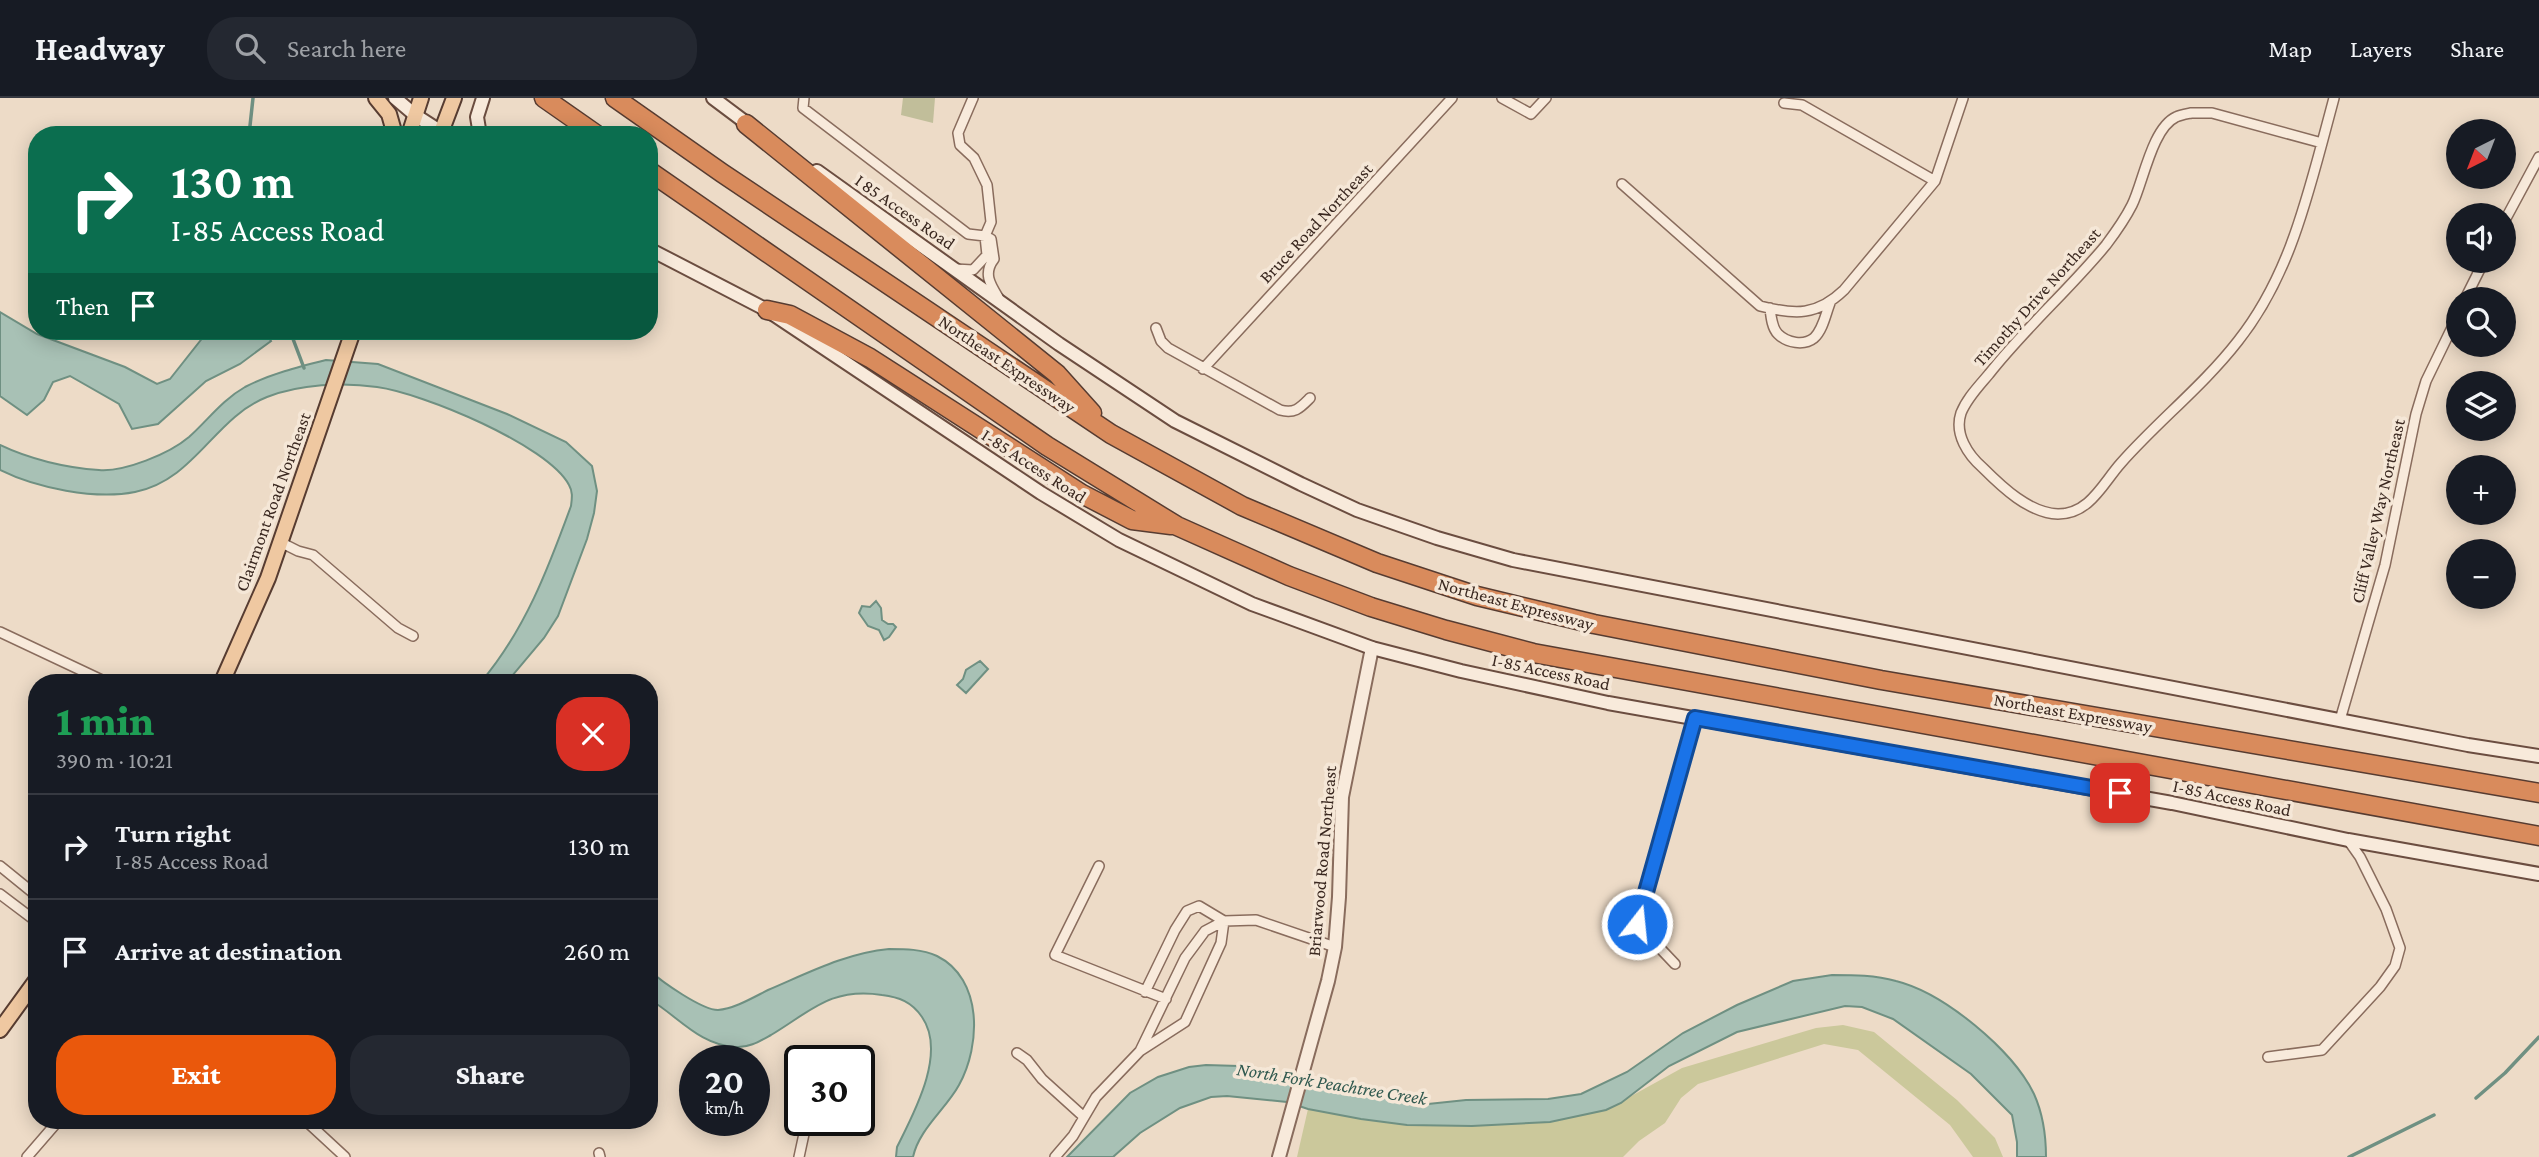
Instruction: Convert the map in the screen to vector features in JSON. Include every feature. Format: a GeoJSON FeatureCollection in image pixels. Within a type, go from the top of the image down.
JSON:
{"type":"FeatureCollection","features":[{"type":"Feature","properties":{"kind":"highway"},"geometry":{"type":"LineString","coordinates":[[544,98],[584,126]]}},
{"type":"Feature","properties":{"kind":"highway","name":"Northeast Expressway"},"geometry":{"type":"LineString","coordinates":[[615,98],[655,126]]}},
{"type":"Feature","properties":{"kind":"highway"},"geometry":{"type":"LineString","coordinates":[[746,124],[1056,373],[1111,434]]}},
{"type":"Feature","properties":{"kind":"highway","name":"Northeast Expressway"},"geometry":{"type":"LineString","coordinates":[[658,128],[1111,434],[1195,482],[1287,527],[1377,563],[1490,599],[1594,624],[1881,680],[2539,793]]}},
{"type":"Feature","properties":{"kind":"highway"},"geometry":{"type":"LineString","coordinates":[[658,177],[1047,446],[1177,526],[1289,576],[1371,607],[1533,653],[2539,836]]}},
{"type":"Feature","properties":{"kind":"highway"},"geometry":{"type":"LineString","coordinates":[[767,310],[790,315],[870,358],[1082,494],[1132,520],[1177,526]]}},
{"type":"Feature","properties":{"kind":"main road"},"geometry":{"type":"LineString","coordinates":[[376,98],[389,114],[392,126]]}},
{"type":"Feature","properties":{"kind":"main road"},"geometry":{"type":"LineString","coordinates":[[395,98],[431,126]]}},
{"type":"Feature","properties":{"kind":"main road"},"geometry":{"type":"LineString","coordinates":[[412,126],[421,98]]}},
{"type":"Feature","properties":{"kind":"main road"},"geometry":{"type":"LineString","coordinates":[[445,126],[454,98]]}},
{"type":"Feature","properties":{"kind":"main road"},"geometry":{"type":"LineString","coordinates":[[478,126],[477,117],[483,98]]}},
{"type":"Feature","properties":{"kind":"main road"},"geometry":{"type":"LineString","coordinates":[[713,98],[746,124]]}},
{"type":"Feature","properties":{"kind":"main road","name":"I 85 Access Road"},"geometry":{"type":"LineString","coordinates":[[746,124],[864,203],[1042,331],[1175,421],[1357,510],[1493,556],[2340,720]]}},
{"type":"Feature","properties":{"kind":"main road","name":"I-85 Access Road"},"geometry":{"type":"LineString","coordinates":[[658,254],[767,310],[1041,493],[1119,540],[1252,604],[1373,648],[1474,674],[1608,702],[2172,803],[2348,840],[2539,874]]}},
{"type":"Feature","properties":{"kind":"main road","name":"Clairmont Road Northeast"},"geometry":{"type":"LineString","coordinates":[[226,674],[263,590],[350,340]]}},
{"type":"Feature","properties":{"kind":"main road","name":"Briarwood Road Northeast"},"geometry":{"type":"LineString","coordinates":[[1279,1157],[1335,947],[1342,797],[1373,648]]}},
{"type":"Feature","properties":{"kind":"main road"},"geometry":{"type":"LineString","coordinates":[[2340,720],[2539,756]]}},
{"type":"Feature","properties":{"kind":"main road"},"geometry":{"type":"LineString","coordinates":[[0,1030],[28,991]]}},
{"type":"Feature","properties":{"kind":"street"},"geometry":{"type":"LineString","coordinates":[[804,98],[803,108],[912,193],[968,234],[991,239],[994,259],[973,270],[955,269]]}},
{"type":"Feature","properties":{"kind":"street"},"geometry":{"type":"LineString","coordinates":[[973,98],[958,133],[960,145],[974,158],[987,185],[991,222],[985,236]]}},
{"type":"Feature","properties":{"kind":"street","name":"Bruce Road Northeast"},"geometry":{"type":"LineString","coordinates":[[1203,369],[1451,98]]}},
{"type":"Feature","properties":{"kind":"street"},"geometry":{"type":"LineString","coordinates":[[1502,98],[1531,114],[1546,98]]}},
{"type":"Feature","properties":{"kind":"street"},"geometry":{"type":"LineString","coordinates":[[1622,184],[1760,306],[1789,313],[1821,307],[1830,303],[1844,290],[1935,181],[1963,98]]}},
{"type":"Feature","properties":{"kind":"street","name":"Timothy Drive Northeast"},"geometry":{"type":"LineString","coordinates":[[2322,143],[2212,113],[2191,113],[2174,118],[2162,130],[2131,207],[2114,234],[2081,276],[2017,339],[1971,396],[1961,414],[1959,431],[1970,456],[2007,491],[2035,508],[2057,514],[2078,510],[2094,498],[2120,463],[2197,387],[2238,341],[2268,296],[2299,228],[2322,143],[2334,98]]}},
{"type":"Feature","properties":{"kind":"street"},"geometry":{"type":"LineString","coordinates":[[1784,103],[1802,105],[1935,181]]}},
{"type":"Feature","properties":{"kind":"street"},"geometry":{"type":"LineString","coordinates":[[2514,203],[2539,157]]}},
{"type":"Feature","properties":{"kind":"street"},"geometry":{"type":"LineString","coordinates":[[985,264],[988,281],[1001,302]]}},
{"type":"Feature","properties":{"kind":"street"},"geometry":{"type":"LineString","coordinates":[[1770,308],[1771,320],[1778,334],[1790,341],[1804,344],[1815,337],[1830,303]]}},
{"type":"Feature","properties":{"kind":"street"},"geometry":{"type":"LineString","coordinates":[[1156,328],[1161,341],[1168,348],[1280,410],[1298,410],[1310,398]]}},
{"type":"Feature","properties":{"kind":"street","name":"Cliff Valley Way Northeast"},"geometry":{"type":"LineString","coordinates":[[2340,720],[2385,565],[2416,414],[2426,381],[2446,340]]}},
{"type":"Feature","properties":{"kind":"street"},"geometry":{"type":"LineString","coordinates":[[280,542],[313,555],[398,628],[413,636]]}},
{"type":"Feature","properties":{"kind":"street"},"geometry":{"type":"LineString","coordinates":[[0,632],[89,674]]}},
{"type":"Feature","properties":{"kind":"street"},"geometry":{"type":"LineString","coordinates":[[1675,964],[1637,924],[1695,718]]}},
{"type":"Feature","properties":{"kind":"street"},"geometry":{"type":"LineString","coordinates":[[2268,1057],[2322,1050],[2380,987],[2395,966],[2400,948],[2386,909],[2360,857],[2348,840]]}},
{"type":"Feature","properties":{"kind":"street"},"geometry":{"type":"LineString","coordinates":[[0,866],[28,888]]}},
{"type":"Feature","properties":{"kind":"street"},"geometry":{"type":"LineString","coordinates":[[1099,866],[1055,955],[1166,999]]}},
{"type":"Feature","properties":{"kind":"street"},"geometry":{"type":"LineString","coordinates":[[12,875],[28,885]]}},
{"type":"Feature","properties":{"kind":"street"},"geometry":{"type":"LineString","coordinates":[[0,894],[28,915]]}},
{"type":"Feature","properties":{"kind":"street"},"geometry":{"type":"LineString","coordinates":[[1145,992],[1187,911],[1199,906],[1224,921]]}},
{"type":"Feature","properties":{"kind":"street"},"geometry":{"type":"LineString","coordinates":[[1140,1051],[1185,958],[1205,932],[1224,921],[1256,920],[1335,947]]}},
{"type":"Feature","properties":{"kind":"street"},"geometry":{"type":"LineString","coordinates":[[1055,1157],[1073,1136],[1096,1097],[1140,1051],[1185,1022],[1221,943],[1224,921]]}},
{"type":"Feature","properties":{"kind":"street"},"geometry":{"type":"LineString","coordinates":[[1017,1053],[1084,1117]]}},
{"type":"Feature","properties":{"kind":"street"},"geometry":{"type":"LineString","coordinates":[[27,1157],[52,1129]]}},
{"type":"Feature","properties":{"kind":"street"},"geometry":{"type":"LineString","coordinates":[[315,1129],[345,1157]]}},
{"type":"Feature","properties":{"kind":"street"},"geometry":{"type":"LineString","coordinates":[[799,1157],[804,1136]]}},
{"type":"Feature","properties":{"kind":"shaded area"},"geometry":{"type":"Polygon","coordinates":[[[903,98],[935,98],[933,123],[901,115],[903,98]]]}},
{"type":"Feature","properties":{"kind":"shaded area"},"geometry":{"type":"Polygon","coordinates":[[[0,312],[28,329],[28,340],[53,340],[125,367],[157,384],[170,379],[201,340],[271,341],[240,364],[206,381],[158,424],[132,429],[119,404],[70,376],[53,382],[44,400],[27,415],[0,396],[0,312]]]}},
{"type":"Feature","properties":{"kind":"shaded area"},"geometry":{"type":"Polygon","coordinates":[[[326,360],[378,364],[507,414],[566,442],[592,466],[597,491],[587,539],[558,616],[544,638],[514,674],[487,674],[523,620],[534,598],[571,506],[572,493],[557,470],[536,454],[511,438],[452,410],[377,387],[307,387],[267,397],[249,407],[232,419],[173,475],[156,485],[135,492],[102,494],[66,491],[0,470],[0,445],[35,459],[74,467],[109,470],[133,465],[158,455],[189,437],[229,398],[245,387],[295,368],[326,360]]]}},
{"type":"Feature","properties":{"kind":"shaded area"},"geometry":{"type":"Polygon","coordinates":[[[876,601],[881,608],[882,620],[896,627],[884,640],[879,630],[868,626],[859,613],[862,606],[870,607],[876,601]]]}},
{"type":"Feature","properties":{"kind":"shaded area"},"geometry":{"type":"Polygon","coordinates":[[[980,661],[988,669],[966,693],[957,685],[966,670],[980,661]]]}},
{"type":"Feature","properties":{"kind":"shaded area"},"geometry":{"type":"Polygon","coordinates":[[[889,949],[907,949],[937,956],[963,980],[970,996],[974,1033],[966,1069],[954,1094],[921,1137],[913,1157],[896,1157],[897,1147],[925,1083],[931,1048],[929,1032],[922,1017],[905,1001],[864,993],[835,998],[822,1003],[759,1042],[748,1045],[723,1045],[711,1041],[658,1005],[658,977],[693,1001],[718,1010],[737,1005],[827,965],[889,949]]]}},
{"type":"Feature","properties":{"kind":"shaded area"},"geometry":{"type":"Polygon","coordinates":[[[1832,975],[1880,978],[1915,987],[1955,1010],[1994,1042],[2024,1077],[2034,1094],[2040,1109],[2046,1157],[2017,1157],[2012,1115],[1971,1074],[1893,1019],[1862,1007],[1845,1006],[1737,1032],[1669,1066],[1621,1103],[1606,1110],[1550,1122],[1472,1126],[1407,1125],[1308,1109],[1287,1102],[1211,1097],[1180,1108],[1140,1133],[1113,1157],[1067,1157],[1130,1093],[1158,1077],[1189,1067],[1239,1066],[1428,1104],[1466,1100],[1548,1099],[1581,1094],[1627,1072],[1683,1033],[1737,1005],[1793,981],[1832,975]]]}},
{"type":"Feature","properties":{"kind":"shaded area"},"geometry":{"type":"Polygon","coordinates":[[[1843,1025],[1874,1032],[1957,1100],[1995,1138],[2003,1157],[1973,1157],[1950,1125],[1858,1050],[1824,1044],[1698,1084],[1681,1098],[1665,1123],[1639,1141],[1623,1157],[1297,1157],[1308,1109],[1407,1125],[1472,1126],[1550,1122],[1606,1110],[1682,1068],[1816,1028],[1843,1025]]]}},
{"type":"Feature","properties":{"kind":"waterway"},"geometry":{"type":"LineString","coordinates":[[250,126],[253,98]]}},
{"type":"Feature","properties":{"kind":"waterway"},"geometry":{"type":"LineString","coordinates":[[293,340],[304,368]]}},
{"type":"Feature","properties":{"kind":"waterway"},"geometry":{"type":"LineString","coordinates":[[2476,1098],[2505,1073],[2539,1037]]}},
{"type":"Feature","properties":{"kind":"waterway"},"geometry":{"type":"LineString","coordinates":[[2349,1157],[2434,1115]]}},
{"type":"Feature","properties":{"kind":"route"},"geometry":{"type":"LineString","coordinates":[[1637,924],[1695,718],[2120,793]]}},
{"type":"Feature","properties":{"kind":"water label","name":"North Fork Peachtree Creek"},"geometry":{"type":"Point","coordinates":[1332,1083]}}]}
